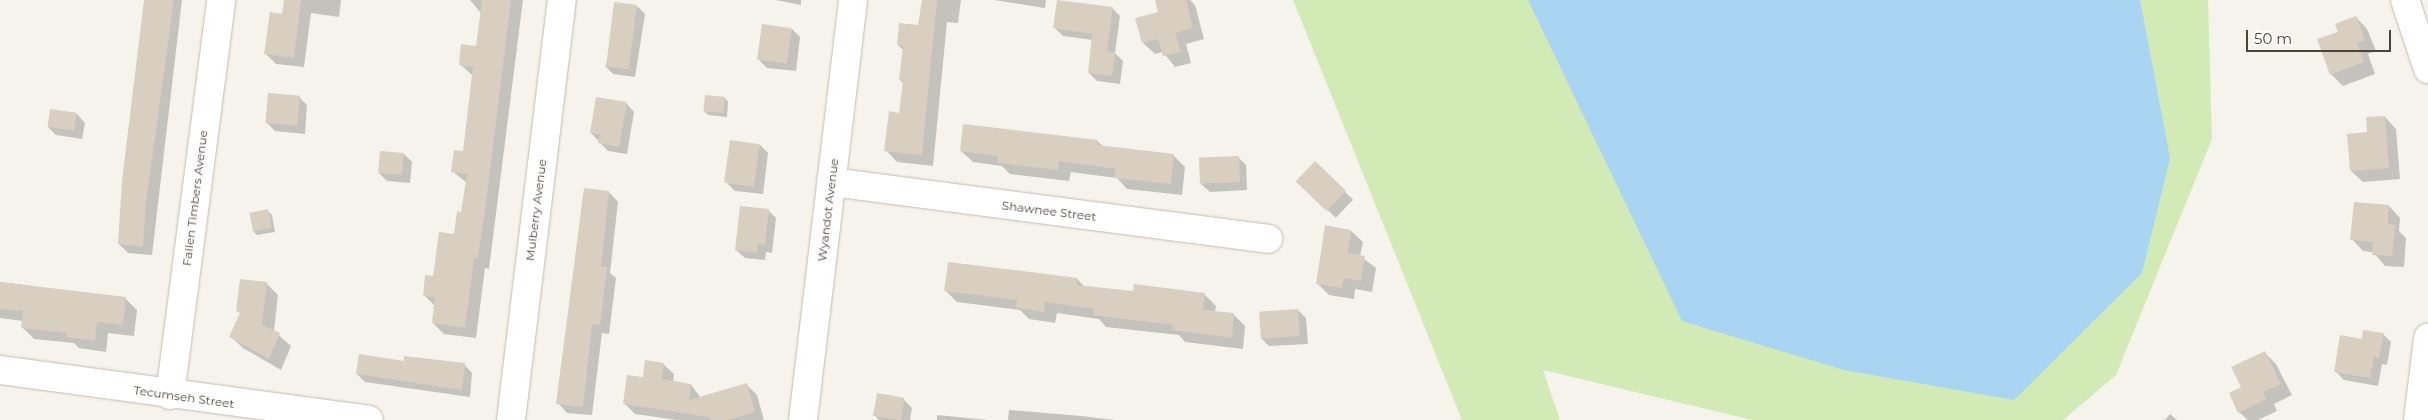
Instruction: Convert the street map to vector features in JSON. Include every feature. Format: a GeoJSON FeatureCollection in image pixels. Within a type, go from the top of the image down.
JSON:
{"type":"FeatureCollection","features":[{"type":"Feature","properties":{"kind":"street","name":"Fallen Timbers Avenue"},"geometry":{"type":"LineString","coordinates":[[170,395],[221,0]]}},
{"type":"Feature","properties":{"kind":"street","name":"Mulberry Avenue"},"geometry":{"type":"LineString","coordinates":[[511,420],[562,0]]}},
{"type":"Feature","properties":{"kind":"street","name":"Wyandot Avenue"},"geometry":{"type":"LineString","coordinates":[[803,420],[853,0]]}},
{"type":"Feature","properties":{"kind":"street"},"geometry":{"type":"LineString","coordinates":[[2405,0],[2428,69]]}},
{"type":"Feature","properties":{"kind":"street","name":"Shawnee Street"},"geometry":{"type":"LineString","coordinates":[[831,182],[1268,239]]}},
{"type":"Feature","properties":{"kind":"street"},"geometry":{"type":"LineString","coordinates":[[2418,420],[2428,338]]}},
{"type":"Feature","properties":{"kind":"street","name":"Tecumseh Street"},"geometry":{"type":"LineString","coordinates":[[0,370],[170,395],[369,420]]}},
{"type":"Feature","properties":{"kind":"green space"},"geometry":{"type":"Polygon","coordinates":[[[1293,0],[2208,0],[2212,139],[2116,375],[2063,420],[1752,420],[1543,370],[1560,420],[1462,420],[1293,0]]]}},
{"type":"Feature","properties":{"kind":"water"},"geometry":{"type":"Polygon","coordinates":[[[1528,0],[2140,0],[2170,158],[2142,273],[2014,400],[1844,370],[1682,321],[1528,0]]]}},
{"type":"Feature","properties":{"kind":"building"},"geometry":{"type":"Polygon","coordinates":[[[144,0],[174,0],[146,202],[143,247],[118,244],[122,181],[144,0]]]}},
{"type":"Feature","properties":{"kind":"building"},"geometry":{"type":"Polygon","coordinates":[[[284,0],[301,0],[294,58],[264,54],[270,12],[282,14],[284,0]]]}},
{"type":"Feature","properties":{"kind":"building"},"geometry":{"type":"Polygon","coordinates":[[[482,0],[511,0],[486,203],[478,258],[474,258],[465,328],[432,323],[435,297],[423,296],[425,275],[433,276],[439,232],[454,234],[457,211],[461,212],[467,174],[451,172],[454,150],[463,151],[473,67],[459,65],[461,44],[476,46],[482,0]]]}},
{"type":"Feature","properties":{"kind":"building"},"geometry":{"type":"Polygon","coordinates":[[[922,0],[937,0],[922,155],[884,151],[889,111],[899,113],[903,81],[899,80],[903,46],[897,45],[899,23],[918,25],[922,0]]]}},
{"type":"Feature","properties":{"kind":"building"},"geometry":{"type":"Polygon","coordinates":[[[1057,0],[1113,7],[1107,51],[1115,52],[1112,76],[1088,73],[1092,34],[1053,28],[1057,0]]]}},
{"type":"Feature","properties":{"kind":"building"},"geometry":{"type":"Polygon","coordinates":[[[1155,0],[1186,0],[1193,28],[1175,33],[1181,52],[1163,56],[1158,39],[1142,43],[1135,18],[1158,12],[1155,0]]]}},
{"type":"Feature","properties":{"kind":"building"},"geometry":{"type":"Polygon","coordinates":[[[614,2],[637,5],[629,69],[606,67],[614,2]]]}},
{"type":"Feature","properties":{"kind":"building"},"geometry":{"type":"Polygon","coordinates":[[[2356,16],[2365,40],[2357,43],[2364,62],[2330,75],[2317,39],[2338,32],[2335,24],[2356,16]]]}},
{"type":"Feature","properties":{"kind":"building"},"geometry":{"type":"Polygon","coordinates":[[[762,24],[792,28],[787,64],[757,60],[762,24]]]}},
{"type":"Feature","properties":{"kind":"building"},"geometry":{"type":"Polygon","coordinates":[[[268,93],[300,96],[297,126],[265,123],[268,93]]]}},
{"type":"Feature","properties":{"kind":"building"},"geometry":{"type":"Polygon","coordinates":[[[705,95],[725,97],[723,113],[703,111],[705,95]]]}},
{"type":"Feature","properties":{"kind":"building"},"geometry":{"type":"Polygon","coordinates":[[[596,97],[627,102],[619,147],[598,143],[600,135],[590,133],[596,97]]]}},
{"type":"Feature","properties":{"kind":"building"},"geometry":{"type":"Polygon","coordinates":[[[50,109],[77,113],[74,131],[47,127],[50,109]]]}},
{"type":"Feature","properties":{"kind":"building"},"geometry":{"type":"Polygon","coordinates":[[[2385,116],[2389,168],[2350,171],[2347,134],[2367,132],[2366,117],[2385,116]]]}},
{"type":"Feature","properties":{"kind":"building"},"geometry":{"type":"Polygon","coordinates":[[[963,124],[1098,140],[1097,145],[1174,154],[1171,184],[1114,178],[1116,169],[1059,161],[1058,170],[997,163],[998,156],[960,151],[963,124]]]}},
{"type":"Feature","properties":{"kind":"building"},"geometry":{"type":"Polygon","coordinates":[[[730,140],[760,144],[754,187],[724,183],[730,140]]]}},
{"type":"Feature","properties":{"kind":"building"},"geometry":{"type":"Polygon","coordinates":[[[380,151],[404,153],[402,175],[378,173],[380,151]]]}},
{"type":"Feature","properties":{"kind":"building"},"geometry":{"type":"Polygon","coordinates":[[[1239,156],[1240,182],[1200,183],[1199,157],[1239,156]]]}},
{"type":"Feature","properties":{"kind":"building"},"geometry":{"type":"Polygon","coordinates":[[[1315,161],[1346,191],[1326,211],[1296,181],[1315,161]]]}},
{"type":"Feature","properties":{"kind":"building"},"geometry":{"type":"Polygon","coordinates":[[[584,188],[609,191],[601,267],[607,267],[600,325],[592,324],[583,407],[556,404],[584,188]]]}},
{"type":"Feature","properties":{"kind":"building"},"geometry":{"type":"Polygon","coordinates":[[[2354,202],[2389,205],[2388,224],[2395,225],[2392,256],[2372,255],[2373,242],[2350,240],[2354,202]]]}},
{"type":"Feature","properties":{"kind":"building"},"geometry":{"type":"Polygon","coordinates":[[[740,206],[769,209],[765,245],[758,244],[757,253],[735,250],[740,206]]]}},
{"type":"Feature","properties":{"kind":"building"},"geometry":{"type":"Polygon","coordinates":[[[268,209],[272,228],[253,232],[249,213],[268,209]]]}},
{"type":"Feature","properties":{"kind":"building"},"geometry":{"type":"Polygon","coordinates":[[[1325,225],[1351,230],[1348,253],[1365,256],[1361,281],[1344,278],[1342,288],[1316,284],[1325,225]]]}},
{"type":"Feature","properties":{"kind":"building"},"geometry":{"type":"Polygon","coordinates":[[[948,262],[1078,278],[1077,285],[1133,291],[1134,284],[1205,293],[1203,310],[1234,313],[1232,338],[1172,330],[1173,325],[1093,315],[1094,309],[1045,302],[1044,312],[1016,308],[1017,300],[944,291],[948,262]]]}},
{"type":"Feature","properties":{"kind":"building"},"geometry":{"type":"Polygon","coordinates":[[[240,279],[267,282],[262,325],[280,333],[269,359],[229,337],[240,313],[236,311],[240,279]]]}},
{"type":"Feature","properties":{"kind":"building"},"geometry":{"type":"Polygon","coordinates":[[[0,282],[126,297],[123,325],[97,322],[95,341],[66,337],[67,333],[21,328],[23,311],[0,309],[0,282]]]}},
{"type":"Feature","properties":{"kind":"building"},"geometry":{"type":"Polygon","coordinates":[[[1298,309],[1300,336],[1261,339],[1259,312],[1298,309]]]}},
{"type":"Feature","properties":{"kind":"building"},"geometry":{"type":"Polygon","coordinates":[[[2363,330],[2384,333],[2379,358],[2374,357],[2370,378],[2334,372],[2340,335],[2362,339],[2363,330]]]}},
{"type":"Feature","properties":{"kind":"building"},"geometry":{"type":"Polygon","coordinates":[[[2265,351],[2281,384],[2263,392],[2266,399],[2238,413],[2229,393],[2241,387],[2231,367],[2265,351]]]}},
{"type":"Feature","properties":{"kind":"building"},"geometry":{"type":"Polygon","coordinates":[[[359,354],[404,361],[404,356],[465,363],[462,390],[356,374],[359,354]]]}},
{"type":"Feature","properties":{"kind":"building"},"geometry":{"type":"Polygon","coordinates":[[[645,360],[664,363],[662,379],[691,384],[689,400],[747,383],[755,412],[728,420],[710,420],[709,417],[623,404],[627,375],[643,377],[645,360]]]}},
{"type":"Feature","properties":{"kind":"building"},"geometry":{"type":"Polygon","coordinates":[[[877,393],[905,398],[901,420],[873,416],[877,393]]]}}]}
